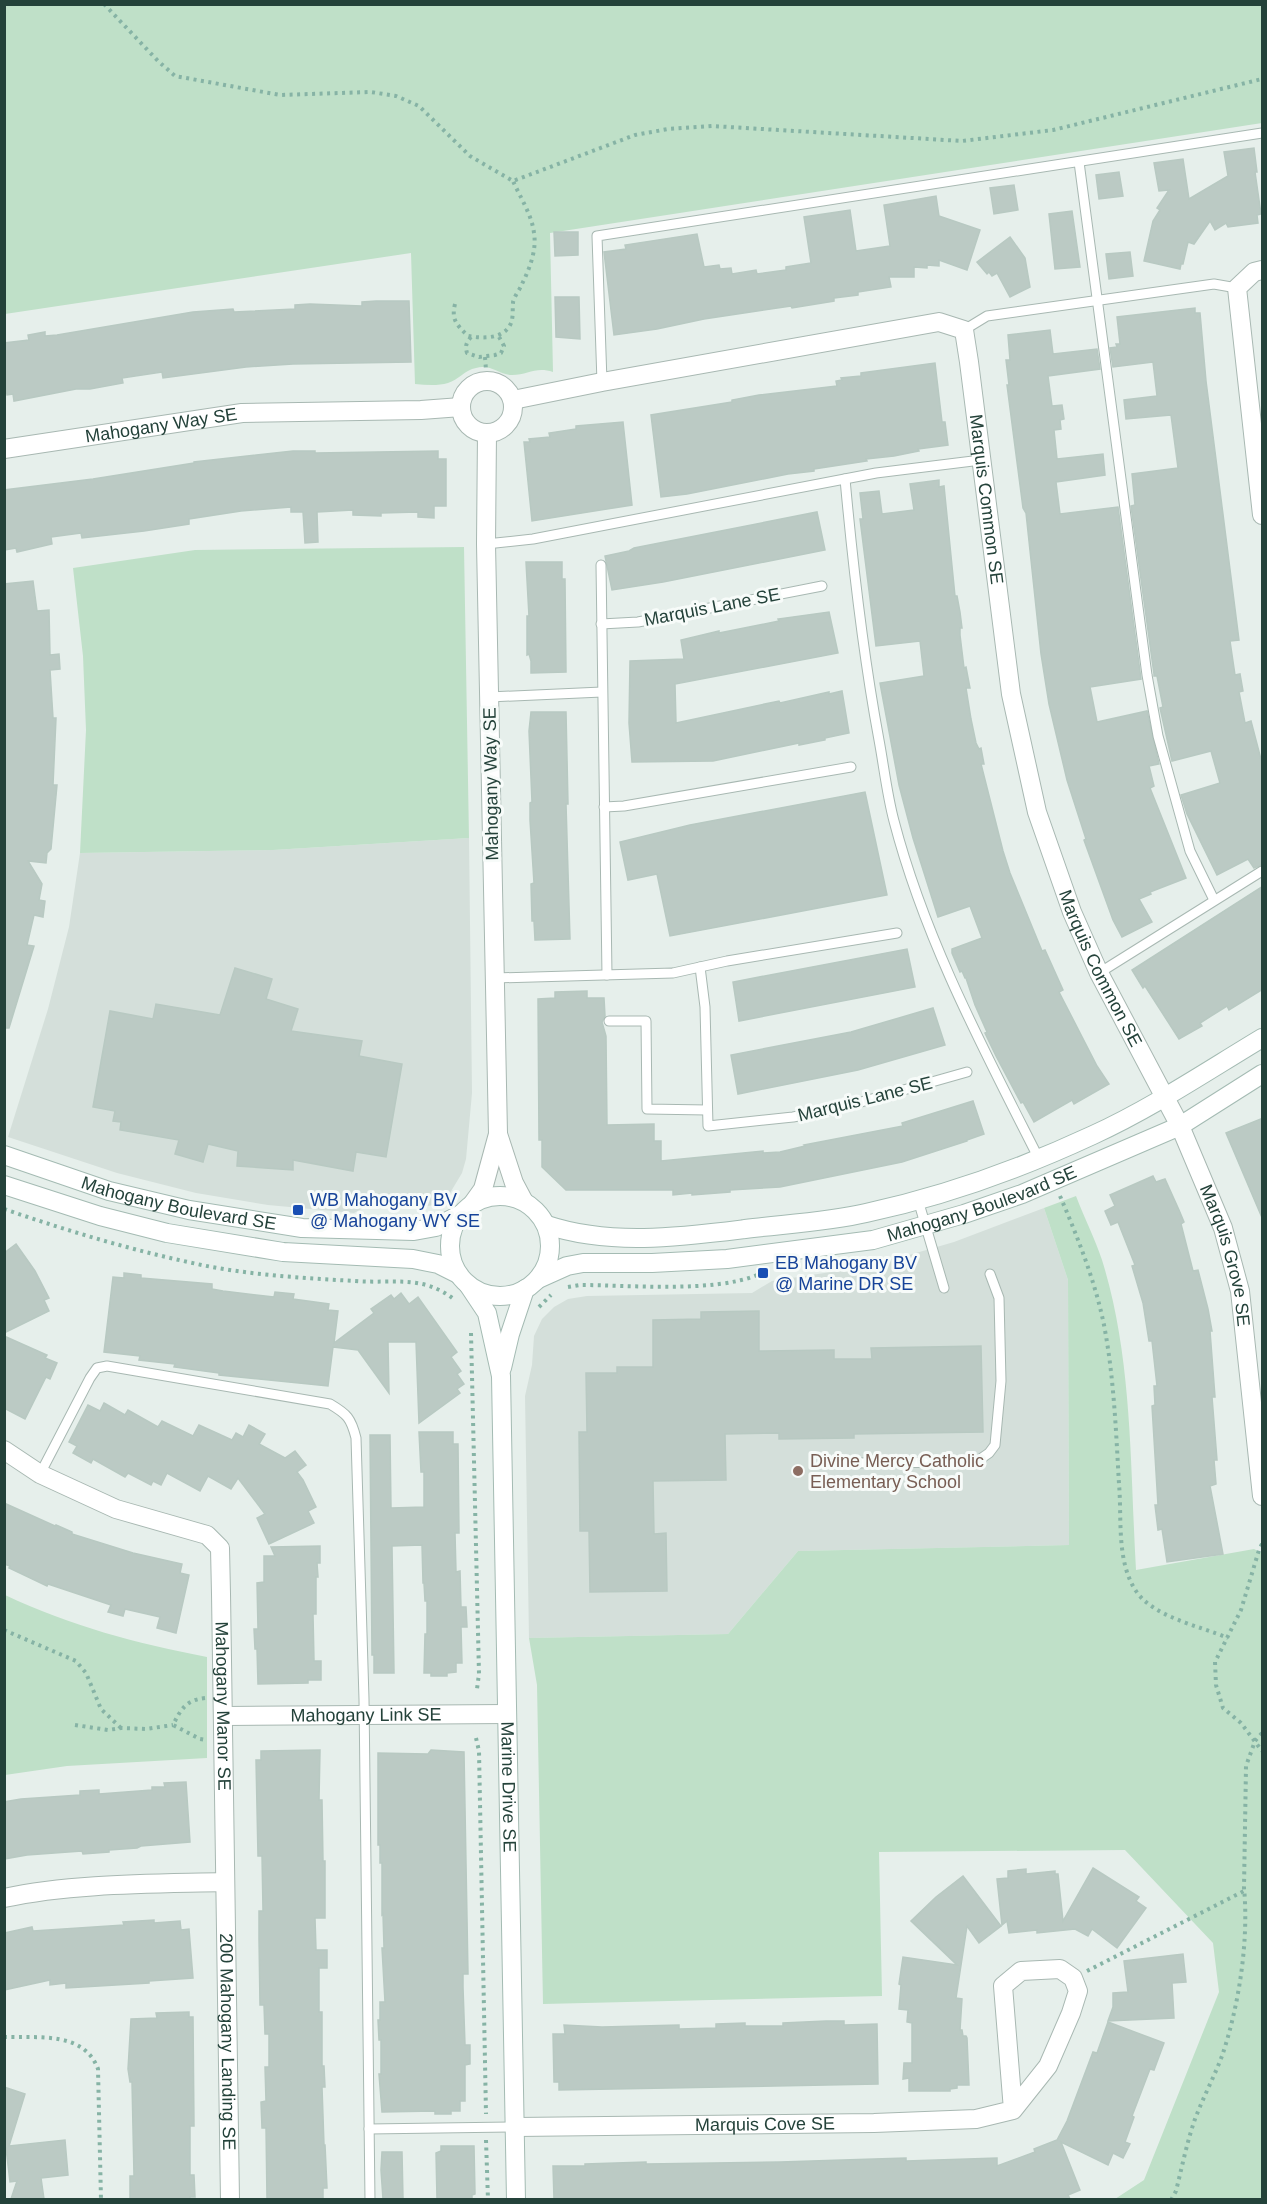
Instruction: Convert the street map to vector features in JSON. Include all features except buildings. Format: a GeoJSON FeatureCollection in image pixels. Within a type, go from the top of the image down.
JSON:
{"type":"FeatureCollection","features":[{"type":"Feature","properties":{"kind":"street"},"geometry":{"type":"LineString","coordinates":[[1263,270],[1254,272],[1237,288],[1263,515]]}},
{"type":"Feature","properties":{"kind":"street"},"geometry":{"type":"LineString","coordinates":[[513,400],[939,322],[964,330]]}},
{"type":"Feature","properties":{"kind":"street","name":"Marquis Common SE"},"geometry":{"type":"LineString","coordinates":[[964,330],[1011,694],[1037,812],[1072,912],[1099,973],[1165,1096]]}},
{"type":"Feature","properties":{"kind":"street"},"geometry":{"type":"LineString","coordinates":[[488,381],[503,387],[513,400],[512,416],[508,423],[502,429],[487,434],[479,432],[466,422],[461,407],[466,392],[472,386],[488,381]]}},
{"type":"Feature","properties":{"kind":"street","name":"Mahogany Way SE"},"geometry":{"type":"LineString","coordinates":[[4,449],[242,413],[421,410],[461,407]]}},
{"type":"Feature","properties":{"kind":"street","name":"Mahogany Way SE"},"geometry":{"type":"LineString","coordinates":[[467,1208],[483,1189],[498,1134],[486,544],[487,434]]}},
{"type":"Feature","properties":{"kind":"street","name":"Mahogany Boulevard SE"},"geometry":{"type":"LineString","coordinates":[[547,1225],[568,1232],[613,1237],[694,1234],[864,1214],[918,1200],[962,1188],[1039,1159],[1095,1134],[1263,1038]]}},
{"type":"Feature","properties":{"kind":"street","name":"Mahogany Boulevard SE"},"geometry":{"type":"LineString","coordinates":[[532,1284],[567,1266],[583,1263],[652,1263],[727,1259],[873,1240],[964,1214],[1022,1194],[1180,1126],[1263,1074]]}},
{"type":"Feature","properties":{"kind":"street","name":"Marquis Grove SE"},"geometry":{"type":"LineString","coordinates":[[1165,1096],[1223,1228],[1240,1291],[1263,1496]]}},
{"type":"Feature","properties":{"kind":"street","name":"Mahogany Way SE"},"geometry":{"type":"LineString","coordinates":[[498,1134],[514,1183],[523,1200]]}},
{"type":"Feature","properties":{"kind":"street","name":"Mahogany Boulevard SE"},"geometry":{"type":"LineString","coordinates":[[4,1155],[109,1191],[189,1210],[302,1228],[414,1230],[436,1227],[467,1208]]}},
{"type":"Feature","properties":{"kind":"street","name":"Mahogany Boulevard SE"},"geometry":{"type":"LineString","coordinates":[[4,1185],[100,1216],[167,1233],[283,1252],[413,1259],[438,1264],[464,1280]]}},
{"type":"Feature","properties":{"kind":"street"},"geometry":{"type":"LineString","coordinates":[[507,1195],[523,1200],[537,1211],[547,1225],[550,1253],[546,1267],[532,1284],[512,1294],[497,1296],[483,1293],[464,1280],[452,1263],[450,1237],[454,1225],[467,1208],[489,1196],[507,1195]]}},
{"type":"Feature","properties":{"kind":"street","name":"Marine Drive SE"},"geometry":{"type":"LineString","coordinates":[[464,1280],[487,1313],[501,1376],[516,2199]]}},
{"type":"Feature","properties":{"kind":"street","name":"Marine Drive SE"},"geometry":{"type":"LineString","coordinates":[[501,1376],[510,1334],[532,1284]]}},
{"type":"Feature","properties":{"kind":"street","name":"Mahogany Manor SE"},"geometry":{"type":"LineString","coordinates":[[4,1450],[40,1474],[116,1509],[207,1535],[220,1548],[225,1716],[225,1882]]}},
{"type":"Feature","properties":{"kind":"street","name":"Mahogany Link SE"},"geometry":{"type":"LineString","coordinates":[[225,1716],[507,1714]]}},
{"type":"Feature","properties":{"kind":"street"},"geometry":{"type":"LineString","coordinates":[[4,1898],[24,1894],[125,1885],[225,1882]]}},
{"type":"Feature","properties":{"kind":"street","name":"200 Mahogany Landing SE"},"geometry":{"type":"LineString","coordinates":[[225,1882],[230,2199]]}},
{"type":"Feature","properties":{"kind":"street"},"geometry":{"type":"LineString","coordinates":[[1060,1969],[1073,1978],[1077,1984],[1077,1998],[1048,2066],[1013,2110],[1003,1986],[1022,1971],[1060,1969]]}},
{"type":"Feature","properties":{"kind":"street","name":"Marquis Cove SE"},"geometry":{"type":"LineString","coordinates":[[516,2127],[874,2123],[976,2119],[1013,2110]]}},
{"type":"Feature","properties":{"kind":"lane"},"geometry":{"type":"LineString","coordinates":[[602,382],[597,236],[1263,133]]}},
{"type":"Feature","properties":{"kind":"lane"},"geometry":{"type":"LineString","coordinates":[[1079,162],[1145,663],[1158,736],[1190,851],[1214,900]]}},
{"type":"Feature","properties":{"kind":"lane"},"geometry":{"type":"LineString","coordinates":[[964,330],[987,316],[1214,284],[1237,288]]}},
{"type":"Feature","properties":{"kind":"lane"},"geometry":{"type":"LineString","coordinates":[[486,544],[533,539],[845,479],[981,460]]}},
{"type":"Feature","properties":{"kind":"lane"},"geometry":{"type":"LineString","coordinates":[[845,479],[854,582],[871,698],[894,820],[921,905],[956,992],[1039,1159]]}},
{"type":"Feature","properties":{"kind":"lane"},"geometry":{"type":"LineString","coordinates":[[601,565],[607,975]]}},
{"type":"Feature","properties":{"kind":"lane","name":"Marquis Lane SE"},"geometry":{"type":"LineString","coordinates":[[601,624],[638,622],[822,586]]}},
{"type":"Feature","properties":{"kind":"lane"},"geometry":{"type":"LineString","coordinates":[[489,697],[602,692]]}},
{"type":"Feature","properties":{"kind":"lane"},"geometry":{"type":"LineString","coordinates":[[604,807],[624,806],[851,767]]}},
{"type":"Feature","properties":{"kind":"lane"},"geometry":{"type":"LineString","coordinates":[[1099,973],[1263,871]]}},
{"type":"Feature","properties":{"kind":"lane"},"geometry":{"type":"LineString","coordinates":[[495,978],[674,973],[897,933]]}},
{"type":"Feature","properties":{"kind":"lane"},"geometry":{"type":"LineString","coordinates":[[609,1022],[646,1021],[647,1109],[707,1110],[705,1007],[700,967]]}},
{"type":"Feature","properties":{"kind":"lane","name":"Marquis Lane SE"},"geometry":{"type":"LineString","coordinates":[[707,1110],[708,1126],[793,1118],[840,1108],[967,1072]]}},
{"type":"Feature","properties":{"kind":"lane"},"geometry":{"type":"LineString","coordinates":[[918,1200],[944,1288]]}},
{"type":"Feature","properties":{"kind":"lane"},"geometry":{"type":"LineString","coordinates":[[850,1463],[976,1462],[989,1454],[995,1445],[1001,1381],[999,1298],[990,1274]]}},
{"type":"Feature","properties":{"kind":"lane"},"geometry":{"type":"LineString","coordinates":[[40,1474],[90,1378],[97,1368],[107,1366],[313,1400],[330,1404],[343,1412],[352,1422],[356,1438],[364,1715],[370,2199]]}},
{"type":"Feature","properties":{"kind":"lane"},"geometry":{"type":"LineString","coordinates":[[369,2129],[516,2127]]}},
{"type":"Feature","properties":{"kind":"path"},"geometry":{"type":"LineString","coordinates":[[104,4],[175,76],[280,95],[371,92],[396,96],[419,106],[470,156],[513,181],[530,216],[534,232],[534,250],[528,271],[513,303],[513,318],[505,332],[494,337],[468,336],[456,325],[453,317],[455,304]]}},
{"type":"Feature","properties":{"kind":"path"},"geometry":{"type":"LineString","coordinates":[[513,181],[634,135],[668,129],[712,126],[963,141],[1053,129],[1263,79]]}},
{"type":"Feature","properties":{"kind":"path"},"geometry":{"type":"LineString","coordinates":[[471,336],[465,347],[467,353],[485,357],[501,353],[504,346],[498,335]]}},
{"type":"Feature","properties":{"kind":"path"},"geometry":{"type":"LineString","coordinates":[[485,357],[486,370]]}},
{"type":"Feature","properties":{"kind":"path"},"geometry":{"type":"LineString","coordinates":[[1060,1195],[1090,1272],[1104,1326],[1116,1434],[1122,1540],[1128,1572],[1136,1592],[1153,1609],[1228,1638]]}},
{"type":"Feature","properties":{"kind":"path"},"geometry":{"type":"LineString","coordinates":[[4,1209],[122,1246],[199,1264],[300,1278],[367,1282],[413,1281],[435,1287],[459,1303]]}},
{"type":"Feature","properties":{"kind":"path"},"geometry":{"type":"LineString","coordinates":[[470,1324],[476,1489],[477,1689]]}},
{"type":"Feature","properties":{"kind":"path"},"geometry":{"type":"LineString","coordinates":[[1263,1544],[1259,1550],[1241,1610],[1215,1662],[1216,1685],[1223,1708],[1241,1723],[1263,1751]]}},
{"type":"Feature","properties":{"kind":"path"},"geometry":{"type":"LineString","coordinates":[[4,1630],[76,1661],[86,1673],[101,1709],[121,1728]]}},
{"type":"Feature","properties":{"kind":"path"},"geometry":{"type":"LineString","coordinates":[[173,1725],[189,1701],[206,1698]]}},
{"type":"Feature","properties":{"kind":"path"},"geometry":{"type":"LineString","coordinates":[[75,1725],[108,1730],[146,1729],[173,1725],[206,1740]]}},
{"type":"Feature","properties":{"kind":"path"},"geometry":{"type":"LineString","coordinates":[[1171,2199],[1176,2191],[1195,2120],[1222,2056],[1233,2015],[1241,1972],[1246,1905],[1244,1891],[1246,1766],[1255,1741],[1263,1733]]}},
{"type":"Feature","properties":{"kind":"path"},"geometry":{"type":"LineString","coordinates":[[476,1738],[480,1751],[488,2199]]}},
{"type":"Feature","properties":{"kind":"path"},"geometry":{"type":"LineString","coordinates":[[1073,1978],[1244,1891]]}},
{"type":"Feature","properties":{"kind":"path"},"geometry":{"type":"LineString","coordinates":[[4,2037],[58,2038],[82,2047],[94,2058],[98,2069],[101,2199]]}},
{"type":"Feature","properties":{"kind":"shaded area"},"geometry":{"type":"Polygon","coordinates":[[[469,838],[472,1093],[466,1159],[462,1173],[443,1200],[435,1205],[427,1206],[370,1204],[354,1213],[268,1205],[196,1193],[117,1173],[8,1137],[48,1009],[69,927],[80,853],[273,850],[469,838]]]}},
{"type":"Feature","properties":{"kind":"shaded area","name":"Divine Mercy Catholic Elementary School"},"geometry":{"type":"Polygon","coordinates":[[[1044,1208],[1068,1280],[1069,1545],[798,1551],[728,1634],[529,1638],[525,1396],[532,1365],[534,1336],[542,1319],[554,1307],[568,1299],[587,1296],[752,1293],[772,1281],[831,1272],[909,1255],[954,1242],[1044,1208]]]}},
{"type":"Feature","properties":{"kind":"green space"},"geometry":{"type":"Polygon","coordinates":[[[5,4],[1262,5],[1262,123],[550,233],[553,372],[537,370],[512,375],[481,367],[472,369],[448,383],[415,384],[411,253],[5,314],[5,4]]]}},
{"type":"Feature","properties":{"kind":"green space"},"geometry":{"type":"Polygon","coordinates":[[[464,547],[469,838],[273,850],[80,853],[86,730],[83,656],[73,568],[195,550],[464,547]]]}},
{"type":"Feature","properties":{"kind":"green space"},"geometry":{"type":"Polygon","coordinates":[[[1076,1196],[1102,1260],[1120,1336],[1131,1453],[1136,1570],[1254,1549],[1262,1553],[1262,2199],[1115,2199],[1144,2180],[1219,1992],[1213,1943],[1125,1850],[879,1852],[882,1996],[543,2004],[537,1685],[529,1638],[728,1634],[798,1551],[1069,1545],[1068,1280],[1044,1208],[1076,1196]]]}},
{"type":"Feature","properties":{"kind":"green space"},"geometry":{"type":"Polygon","coordinates":[[[5,1595],[79,1625],[154,1646],[207,1657],[207,1758],[67,1766],[5,1775],[5,1595]]]}},
{"type":"Feature","properties":{"kind":"place","name":"WB Mahogany BV @ Mahogany WY SE"},"geometry":{"type":"Point","coordinates":[298,1210]}},
{"type":"Feature","properties":{"kind":"place","name":"EB Mahogany BV @ Marine DR SE"},"geometry":{"type":"Point","coordinates":[763,1273]}},
{"type":"Feature","properties":{"kind":"place","name":"Divine Mercy Catholic Elementary School"},"geometry":{"type":"Point","coordinates":[798,1471]}}]}
